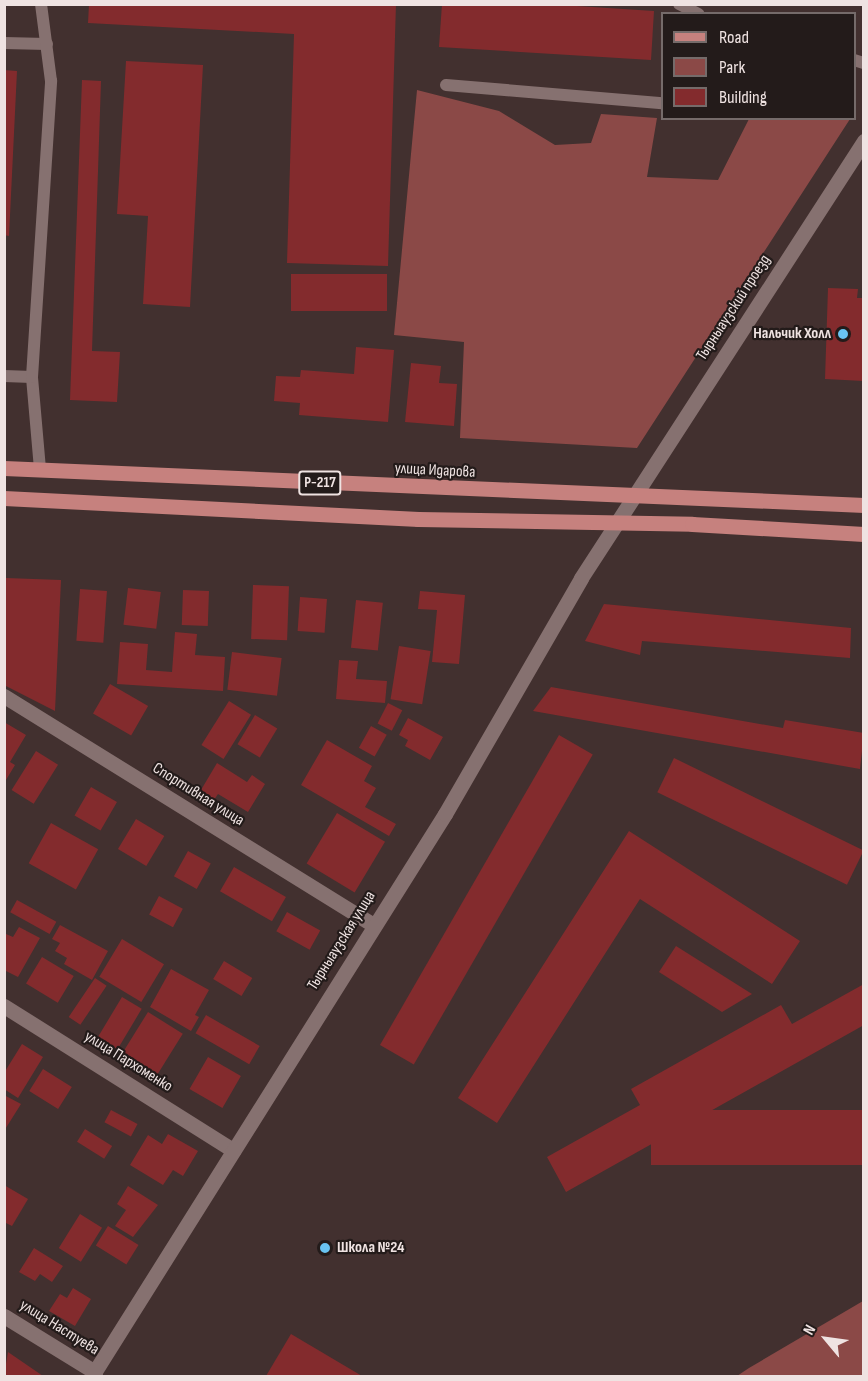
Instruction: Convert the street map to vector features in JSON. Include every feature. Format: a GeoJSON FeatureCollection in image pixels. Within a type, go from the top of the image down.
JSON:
{"type":"FeatureCollection","features":[{"type":"Feature","properties":{"kind":"main road","name":"улица Идарова"},"geometry":{"type":"LineString","coordinates":[[4,468],[864,505]]}},
{"type":"Feature","properties":{"kind":"main road","name":"Р-217"},"geometry":{"type":"LineString","coordinates":[[4,498],[418,519],[617,523],[864,534]]}},
{"type":"Feature","properties":{"kind":"street","name":"Тырныаузский проезд"},"geometry":{"type":"LineString","coordinates":[[617,523],[864,141]]}},
{"type":"Feature","properties":{"kind":"street","name":"Тырныаузская улица"},"geometry":{"type":"LineString","coordinates":[[94,1374],[373,925],[445,814],[617,523]]}},
{"type":"Feature","properties":{"kind":"street","name":"Спортивная улица"},"geometry":{"type":"LineString","coordinates":[[4,696],[373,925]]}},
{"type":"Feature","properties":{"kind":"street","name":"улица Пархоменко"},"geometry":{"type":"LineString","coordinates":[[4,1006],[233,1149]]}},
{"type":"Feature","properties":{"kind":"street","name":"улица Настуева"},"geometry":{"type":"LineString","coordinates":[[4,1316],[94,1374]]}},
{"type":"Feature","properties":{"kind":"lane"},"geometry":{"type":"LineString","coordinates":[[40,469],[32,377],[51,81],[41,4]]}},
{"type":"Feature","properties":{"kind":"lane"},"geometry":{"type":"LineString","coordinates":[[679,4],[695,12]]}},
{"type":"Feature","properties":{"kind":"lane"},"geometry":{"type":"LineString","coordinates":[[4,43],[47,44]]}},
{"type":"Feature","properties":{"kind":"lane"},"geometry":{"type":"LineString","coordinates":[[446,85],[661,103]]}},
{"type":"Feature","properties":{"kind":"lane"},"geometry":{"type":"LineString","coordinates":[[4,376],[32,377]]}},
{"type":"Feature","properties":{"kind":"green space"},"geometry":{"type":"Polygon","coordinates":[[[417,90],[499,111],[555,145],[591,143],[601,114],[657,118],[647,177],[718,180],[748,120],[849,120],[637,448],[460,438],[464,342],[394,335],[417,90]]]}},
{"type":"Feature","properties":{"kind":"green space"},"geometry":{"type":"Polygon","coordinates":[[[863,1301],[863,1376],[737,1376],[749,1368],[863,1301]]]}},
{"type":"Feature","properties":{"kind":"building"},"geometry":{"type":"Polygon","coordinates":[[[89,4],[396,4],[388,266],[287,263],[294,34],[88,23],[89,4]]]}},
{"type":"Feature","properties":{"kind":"building"},"geometry":{"type":"Polygon","coordinates":[[[442,4],[546,4],[654,11],[651,60],[439,47],[442,4]]]}},
{"type":"Feature","properties":{"kind":"building"},"geometry":{"type":"Polygon","coordinates":[[[126,61],[203,65],[190,307],[143,304],[148,216],[117,214],[126,61]]]}},
{"type":"Feature","properties":{"kind":"building"},"geometry":{"type":"Polygon","coordinates":[[[4,70],[17,71],[9,236],[4,235],[4,70]]]}},
{"type":"Feature","properties":{"kind":"building"},"geometry":{"type":"Polygon","coordinates":[[[82,80],[101,81],[92,351],[120,352],[117,402],[70,400],[82,80]]]}},
{"type":"Feature","properties":{"kind":"building"},"geometry":{"type":"Polygon","coordinates":[[[291,274],[387,274],[387,311],[291,311],[291,274]]]}},
{"type":"Feature","properties":{"kind":"building"},"geometry":{"type":"Polygon","coordinates":[[[828,288],[858,289],[857,298],[864,298],[864,381],[825,379],[828,288]]]}},
{"type":"Feature","properties":{"kind":"building"},"geometry":{"type":"Polygon","coordinates":[[[356,347],[394,350],[388,422],[299,415],[300,403],[274,401],[276,376],[300,377],[301,370],[354,374],[356,347]]]}},
{"type":"Feature","properties":{"kind":"building"},"geometry":{"type":"Polygon","coordinates":[[[411,363],[441,366],[439,383],[457,384],[454,426],[405,422],[411,363]]]}},
{"type":"Feature","properties":{"kind":"building"},"geometry":{"type":"Polygon","coordinates":[[[6,578],[61,580],[55,711],[4,685],[6,578]]]}},
{"type":"Feature","properties":{"kind":"building"},"geometry":{"type":"Polygon","coordinates":[[[253,585],[289,586],[287,640],[251,639],[253,585]]]}},
{"type":"Feature","properties":{"kind":"building"},"geometry":{"type":"Polygon","coordinates":[[[128,588],[161,592],[156,629],[123,625],[128,588]]]}},
{"type":"Feature","properties":{"kind":"building"},"geometry":{"type":"Polygon","coordinates":[[[80,589],[107,591],[103,643],[76,641],[80,589]]]}},
{"type":"Feature","properties":{"kind":"building"},"geometry":{"type":"Polygon","coordinates":[[[183,590],[209,591],[208,626],[182,625],[183,590]]]}},
{"type":"Feature","properties":{"kind":"building"},"geometry":{"type":"Polygon","coordinates":[[[420,591],[465,595],[459,664],[432,662],[437,610],[418,609],[420,591]]]}},
{"type":"Feature","properties":{"kind":"building"},"geometry":{"type":"Polygon","coordinates":[[[300,597],[327,599],[325,633],[298,631],[300,597]]]}},
{"type":"Feature","properties":{"kind":"building"},"geometry":{"type":"Polygon","coordinates":[[[356,600],[383,603],[378,651],[351,648],[356,600]]]}},
{"type":"Feature","properties":{"kind":"building"},"geometry":{"type":"Polygon","coordinates":[[[604,604],[851,628],[850,658],[642,641],[640,655],[585,641],[604,604]]]}},
{"type":"Feature","properties":{"kind":"building"},"geometry":{"type":"Polygon","coordinates":[[[175,632],[197,634],[195,655],[225,657],[223,691],[117,684],[120,642],[148,644],[146,670],[172,672],[175,632]]]}},
{"type":"Feature","properties":{"kind":"building"},"geometry":{"type":"Polygon","coordinates":[[[399,646],[431,651],[422,704],[391,699],[399,646]]]}},
{"type":"Feature","properties":{"kind":"building"},"geometry":{"type":"Polygon","coordinates":[[[232,652],[282,658],[277,696],[227,690],[232,652]]]}},
{"type":"Feature","properties":{"kind":"building"},"geometry":{"type":"Polygon","coordinates":[[[339,660],[358,661],[356,679],[387,681],[385,703],[336,699],[339,660]]]}},
{"type":"Feature","properties":{"kind":"building"},"geometry":{"type":"Polygon","coordinates":[[[110,684],[148,706],[131,735],[93,713],[110,684]]]}},
{"type":"Feature","properties":{"kind":"building"},"geometry":{"type":"Polygon","coordinates":[[[551,687],[783,728],[785,720],[864,733],[860,769],[533,711],[551,687]]]}},
{"type":"Feature","properties":{"kind":"building"},"geometry":{"type":"Polygon","coordinates":[[[229,701],[251,715],[223,759],[201,745],[229,701]]]}},
{"type":"Feature","properties":{"kind":"building"},"geometry":{"type":"Polygon","coordinates":[[[388,703],[402,710],[392,731],[378,723],[388,703]]]}},
{"type":"Feature","properties":{"kind":"building"},"geometry":{"type":"Polygon","coordinates":[[[255,715],[277,728],[260,758],[237,744],[255,715]]]}},
{"type":"Feature","properties":{"kind":"building"},"geometry":{"type":"Polygon","coordinates":[[[408,718],[443,737],[430,760],[405,746],[408,740],[399,735],[408,718]]]}},
{"type":"Feature","properties":{"kind":"building"},"geometry":{"type":"Polygon","coordinates":[[[4,722],[26,735],[10,762],[15,765],[6,780],[4,722]]]}},
{"type":"Feature","properties":{"kind":"building"},"geometry":{"type":"Polygon","coordinates":[[[371,726],[387,735],[375,757],[359,748],[371,726]]]}},
{"type":"Feature","properties":{"kind":"building"},"geometry":{"type":"Polygon","coordinates":[[[559,735],[593,754],[414,1065],[380,1045],[559,735]]]}},
{"type":"Feature","properties":{"kind":"building"},"geometry":{"type":"Polygon","coordinates":[[[327,740],[372,766],[364,781],[376,788],[365,807],[396,824],[389,836],[301,785],[327,740]]]}},
{"type":"Feature","properties":{"kind":"building"},"geometry":{"type":"Polygon","coordinates":[[[36,751],[58,765],[34,804],[12,790],[36,751]]]}},
{"type":"Feature","properties":{"kind":"building"},"geometry":{"type":"Polygon","coordinates":[[[674,758],[864,850],[847,885],[657,792],[674,758]]]}},
{"type":"Feature","properties":{"kind":"building"},"geometry":{"type":"Polygon","coordinates":[[[217,763],[247,782],[252,775],[265,784],[248,812],[218,794],[212,803],[198,795],[217,763]]]}},
{"type":"Feature","properties":{"kind":"building"},"geometry":{"type":"Polygon","coordinates":[[[91,787],[117,802],[100,831],[74,816],[91,787]]]}},
{"type":"Feature","properties":{"kind":"building"},"geometry":{"type":"Polygon","coordinates":[[[337,813],[385,842],[355,892],[307,864],[337,813]]]}},
{"type":"Feature","properties":{"kind":"building"},"geometry":{"type":"Polygon","coordinates":[[[136,819],[164,836],[146,866],[118,849],[136,819]]]}},
{"type":"Feature","properties":{"kind":"building"},"geometry":{"type":"Polygon","coordinates":[[[51,823],[98,849],[76,889],[29,863],[51,823]]]}},
{"type":"Feature","properties":{"kind":"building"},"geometry":{"type":"Polygon","coordinates":[[[629,831],[800,941],[772,984],[640,899],[497,1123],[458,1098],[629,831]]]}},
{"type":"Feature","properties":{"kind":"building"},"geometry":{"type":"Polygon","coordinates":[[[188,851],[211,864],[197,889],[174,876],[188,851]]]}},
{"type":"Feature","properties":{"kind":"building"},"geometry":{"type":"Polygon","coordinates":[[[234,867],[286,897],[272,921],[220,891],[234,867]]]}},
{"type":"Feature","properties":{"kind":"building"},"geometry":{"type":"Polygon","coordinates":[[[159,896],[183,909],[173,927],[149,915],[159,896]]]}},
{"type":"Feature","properties":{"kind":"building"},"geometry":{"type":"Polygon","coordinates":[[[17,900],[56,922],[50,934],[10,912],[17,900]]]}},
{"type":"Feature","properties":{"kind":"building"},"geometry":{"type":"Polygon","coordinates":[[[287,912],[320,930],[310,950],[276,931],[287,912]]]}},
{"type":"Feature","properties":{"kind":"building"},"geometry":{"type":"Polygon","coordinates":[[[60,925],[108,951],[92,980],[64,964],[67,958],[55,951],[60,943],[52,939],[60,925]]]}},
{"type":"Feature","properties":{"kind":"building"},"geometry":{"type":"Polygon","coordinates":[[[19,927],[40,938],[18,977],[4,970],[4,936],[6,934],[13,937],[19,927]]]}},
{"type":"Feature","properties":{"kind":"building"},"geometry":{"type":"Polygon","coordinates":[[[122,939],[164,964],[141,1002],[99,977],[122,939]]]}},
{"type":"Feature","properties":{"kind":"building"},"geometry":{"type":"Polygon","coordinates":[[[676,946],[752,994],[722,1012],[659,972],[676,946]]]}},
{"type":"Feature","properties":{"kind":"building"},"geometry":{"type":"Polygon","coordinates":[[[42,957],[74,976],[58,1003],[26,984],[42,957]]]}},
{"type":"Feature","properties":{"kind":"building"},"geometry":{"type":"Polygon","coordinates":[[[224,961],[252,978],[241,996],[213,979],[224,961]]]}},
{"type":"Feature","properties":{"kind":"building"},"geometry":{"type":"Polygon","coordinates":[[[171,969],[209,990],[195,1015],[199,1017],[191,1031],[150,1007],[171,969]]]}},
{"type":"Feature","properties":{"kind":"building"},"geometry":{"type":"Polygon","coordinates":[[[95,978],[107,986],[80,1025],[69,1017],[95,978]]]}},
{"type":"Feature","properties":{"kind":"building"},"geometry":{"type":"Polygon","coordinates":[[[864,984],[864,1025],[566,1192],[547,1157],[640,1105],[631,1089],[781,1005],[792,1024],[864,984]]]}},
{"type":"Feature","properties":{"kind":"building"},"geometry":{"type":"Polygon","coordinates":[[[122,997],[142,1009],[118,1049],[98,1037],[122,997]]]}},
{"type":"Feature","properties":{"kind":"building"},"geometry":{"type":"Polygon","coordinates":[[[148,1012],[183,1034],[156,1076],[122,1054],[148,1012]]]}},
{"type":"Feature","properties":{"kind":"building"},"geometry":{"type":"Polygon","coordinates":[[[206,1015],[260,1046],[249,1064],[196,1033],[206,1015]]]}},
{"type":"Feature","properties":{"kind":"building"},"geometry":{"type":"Polygon","coordinates":[[[22,1044],[43,1057],[18,1098],[4,1089],[4,1073],[22,1044]]]}},
{"type":"Feature","properties":{"kind":"building"},"geometry":{"type":"Polygon","coordinates":[[[208,1057],[241,1076],[222,1108],[190,1089],[208,1057]]]}},
{"type":"Feature","properties":{"kind":"building"},"geometry":{"type":"Polygon","coordinates":[[[43,1069],[72,1087],[58,1109],[29,1091],[43,1069]]]}},
{"type":"Feature","properties":{"kind":"building"},"geometry":{"type":"Polygon","coordinates":[[[4,1095],[21,1104],[4,1131],[4,1095]]]}},
{"type":"Feature","properties":{"kind":"building"},"geometry":{"type":"Polygon","coordinates":[[[111,1110],[137,1124],[131,1136],[104,1122],[111,1110]]]}},
{"type":"Feature","properties":{"kind":"building"},"geometry":{"type":"Polygon","coordinates":[[[651,1110],[864,1110],[864,1165],[651,1165],[651,1110]]]}},
{"type":"Feature","properties":{"kind":"building"},"geometry":{"type":"Polygon","coordinates":[[[85,1129],[112,1146],[104,1159],[77,1142],[85,1129]]]}},
{"type":"Feature","properties":{"kind":"building"},"geometry":{"type":"Polygon","coordinates":[[[168,1134],[198,1151],[183,1176],[173,1170],[163,1185],[130,1165],[148,1135],[162,1144],[168,1134]]]}},
{"type":"Feature","properties":{"kind":"building"},"geometry":{"type":"Polygon","coordinates":[[[4,1185],[28,1199],[12,1226],[4,1222],[4,1185]]]}},
{"type":"Feature","properties":{"kind":"building"},"geometry":{"type":"Polygon","coordinates":[[[128,1186],[158,1205],[133,1237],[115,1226],[126,1210],[117,1204],[128,1186]]]}},
{"type":"Feature","properties":{"kind":"building"},"geometry":{"type":"Polygon","coordinates":[[[80,1214],[102,1228],[81,1262],[59,1248],[80,1214]]]}},
{"type":"Feature","properties":{"kind":"building"},"geometry":{"type":"Polygon","coordinates":[[[108,1226],[139,1245],[126,1265],[96,1246],[108,1226]]]}},
{"type":"Feature","properties":{"kind":"building"},"geometry":{"type":"Polygon","coordinates":[[[34,1248],[63,1266],[52,1282],[40,1274],[35,1281],[19,1272],[34,1248]]]}},
{"type":"Feature","properties":{"kind":"building"},"geometry":{"type":"Polygon","coordinates":[[[73,1288],[91,1299],[75,1326],[49,1311],[60,1294],[67,1298],[73,1288]]]}},
{"type":"Feature","properties":{"kind":"building"},"geometry":{"type":"Polygon","coordinates":[[[291,1334],[362,1376],[266,1376],[291,1334]]]}},
{"type":"Feature","properties":{"kind":"building"},"geometry":{"type":"Polygon","coordinates":[[[8,1352],[43,1376],[4,1376],[8,1352]]]}},
{"type":"Feature","properties":{"kind":"place","name":"Нальчик Холл"},"geometry":{"type":"Point","coordinates":[843,334]}},
{"type":"Feature","properties":{"kind":"place","name":"Школа №24"},"geometry":{"type":"Point","coordinates":[325,1248]}}]}
